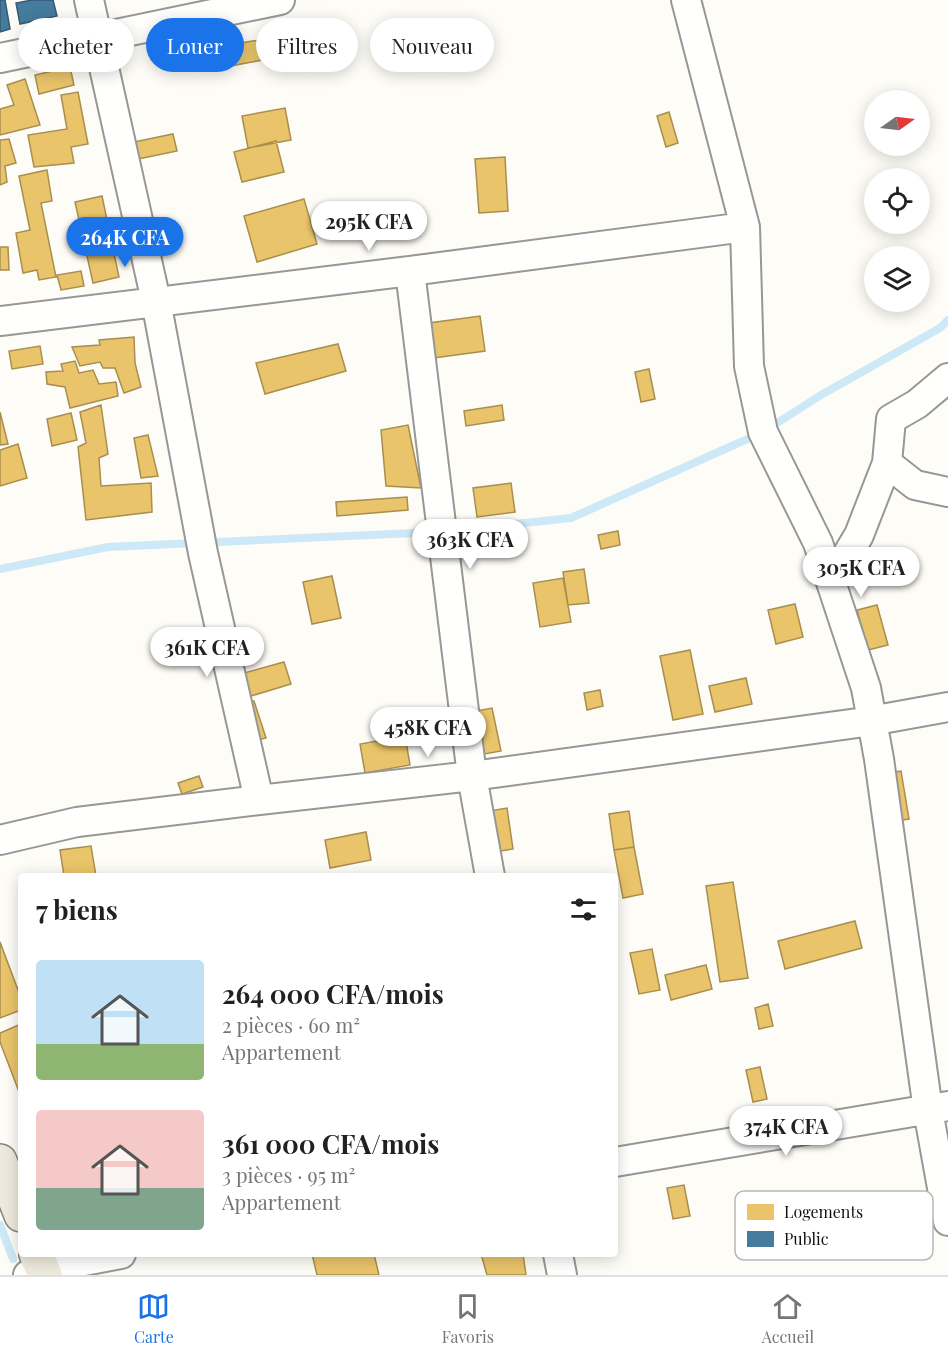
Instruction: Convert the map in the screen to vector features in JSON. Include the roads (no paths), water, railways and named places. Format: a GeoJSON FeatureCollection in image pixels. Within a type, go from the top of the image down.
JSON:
{"type":"FeatureCollection","features":[{"type":"Feature","properties":{"kind":"main road"},"geometry":{"type":"LineString","coordinates":[[0,1161],[18,1207]]}},
{"type":"Feature","properties":{"kind":"street"},"geometry":{"type":"LineString","coordinates":[[89,0],[93,18]]}},
{"type":"Feature","properties":{"kind":"street"},"geometry":{"type":"LineString","coordinates":[[134,30],[280,0]]}},
{"type":"Feature","properties":{"kind":"street"},"geometry":{"type":"LineString","coordinates":[[686,0],[745,227],[749,366],[763,432],[818,543],[866,688],[938,1108],[948,1221]]}},
{"type":"Feature","properties":{"kind":"street"},"geometry":{"type":"LineString","coordinates":[[0,58],[18,54]]}},
{"type":"Feature","properties":{"kind":"street"},"geometry":{"type":"LineString","coordinates":[[106,72],[156,301],[200,537],[259,800]]}},
{"type":"Feature","properties":{"kind":"street"},"geometry":{"type":"LineString","coordinates":[[0,321],[745,227]]}},
{"type":"Feature","properties":{"kind":"street"},"geometry":{"type":"LineString","coordinates":[[410,271],[472,776],[489,873]]}},
{"type":"Feature","properties":{"kind":"street"},"geometry":{"type":"LineString","coordinates":[[831,582],[859,535],[887,463],[891,419],[917,404],[948,378]]}},
{"type":"Feature","properties":{"kind":"street"},"geometry":{"type":"LineString","coordinates":[[887,463],[915,485],[948,492]]}},
{"type":"Feature","properties":{"kind":"street"},"geometry":{"type":"LineString","coordinates":[[0,840],[77,822],[472,776],[872,720],[948,707]]}},
{"type":"Feature","properties":{"kind":"street"},"geometry":{"type":"LineString","coordinates":[[618,1161],[938,1108]]}},
{"type":"Feature","properties":{"kind":"street"},"geometry":{"type":"LineString","coordinates":[[38,1268],[103,1257]]}},
{"type":"Feature","properties":{"kind":"street"},"geometry":{"type":"LineString","coordinates":[[559,1257],[562,1275]]}},
{"type":"Feature","properties":{"kind":"waterway"},"geometry":{"type":"LineString","coordinates":[[448,531],[571,518],[763,432],[821,395],[940,328],[948,320]]}},
{"type":"Feature","properties":{"kind":"waterway"},"geometry":{"type":"LineString","coordinates":[[0,569],[108,547],[436,532]]}},
{"type":"Feature","properties":{"kind":"waterway"},"geometry":{"type":"LineString","coordinates":[[0,1225],[13,1259]]}}]}
